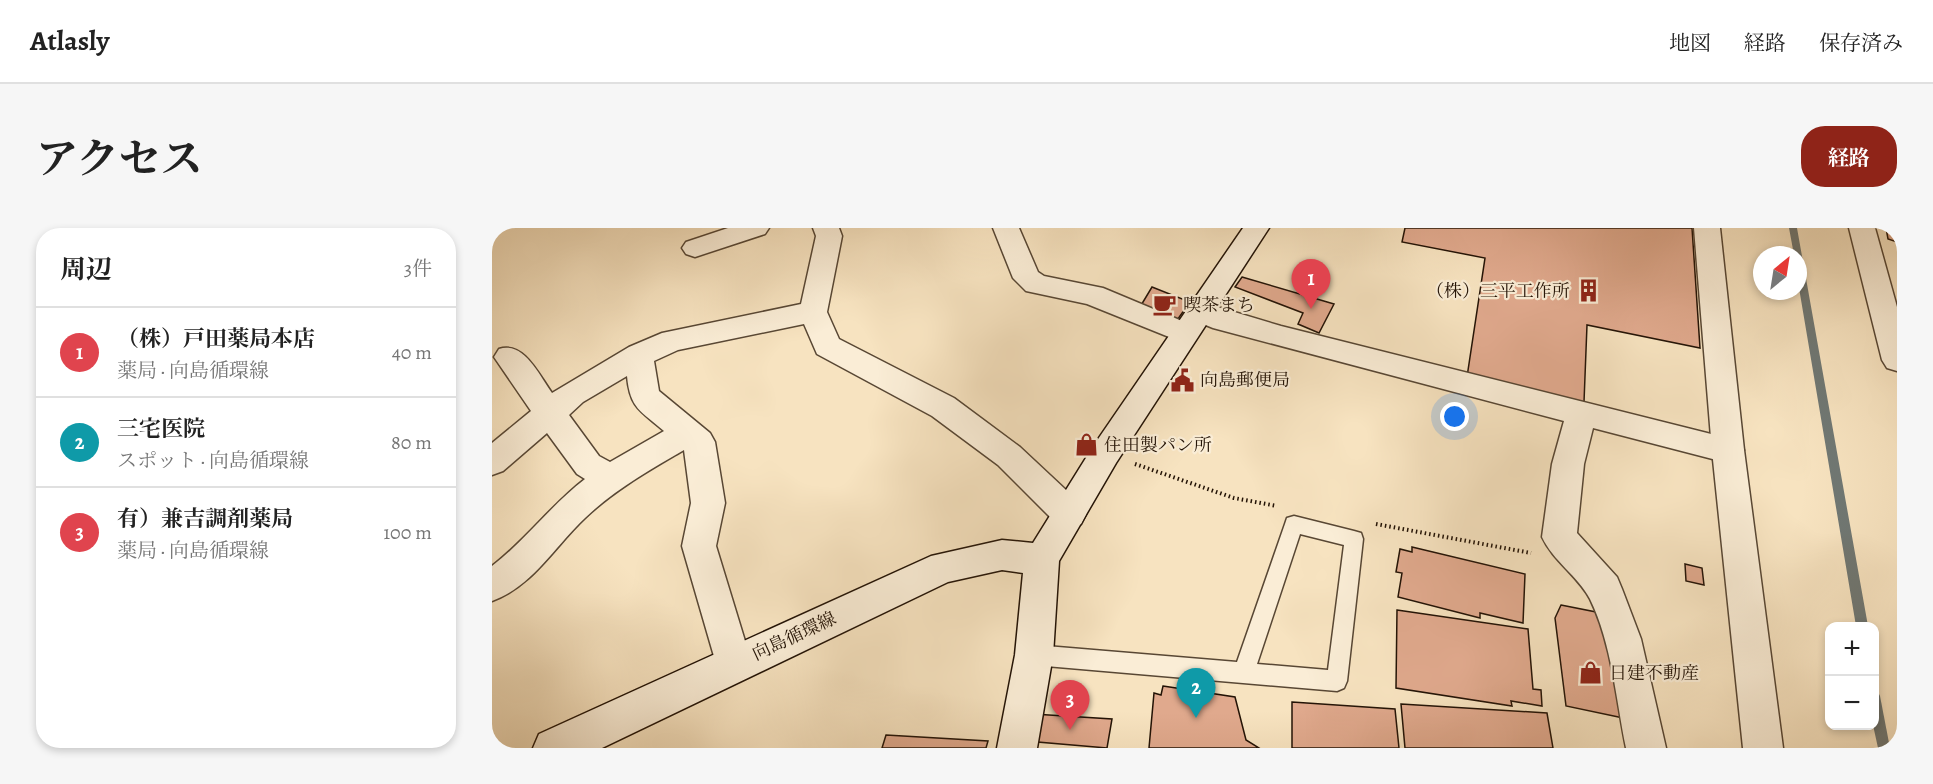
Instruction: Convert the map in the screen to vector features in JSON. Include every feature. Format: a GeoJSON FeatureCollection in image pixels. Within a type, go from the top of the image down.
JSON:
{"type":"FeatureCollection","features":[{"type":"Feature","properties":{"kind":"street"},"geometry":{"type":"LineString","coordinates":[[695,248],[756,228]]}},
{"type":"Feature","properties":{"kind":"street"},"geometry":{"type":"LineString","coordinates":[[855,228],[828,232],[813,312],[827,346],[943,407],[1009,456],[1070,514]]}},
{"type":"Feature","properties":{"kind":"street"},"geometry":{"type":"LineString","coordinates":[[1006,228],[1027,278],[1036,284],[1093,295],[1193,322],[1223,321],[1728,450]]}},
{"type":"Feature","properties":{"kind":"street"},"geometry":{"type":"LineString","coordinates":[[1017,748],[1034,654],[1042,559],[1193,322],[1256,228]]}},
{"type":"Feature","properties":{"kind":"street"},"geometry":{"type":"LineString","coordinates":[[1707,228],[1728,450],[1763,748]]}},
{"type":"Feature","properties":{"kind":"street"},"geometry":{"type":"LineString","coordinates":[[1862,228],[1897,360]]}},
{"type":"Feature","properties":{"kind":"street"},"geometry":{"type":"LineString","coordinates":[[492,462],[548,412],[572,394],[639,355],[672,341],[813,312]]}},
{"type":"Feature","properties":{"kind":"street"},"geometry":{"type":"LineString","coordinates":[[639,355],[644,396],[699,442],[708,503],[699,546],[733,664]]}},
{"type":"Feature","properties":{"kind":"street"},"geometry":{"type":"LineString","coordinates":[[509,357],[588,465],[611,478]]}},
{"type":"Feature","properties":{"kind":"street"},"geometry":{"type":"LineString","coordinates":[[1582,412],[1568,464],[1559,537],[1604,589],[1622,639],[1647,748]]}},
{"type":"Feature","properties":{"kind":"street"},"geometry":{"type":"LineString","coordinates":[[492,585],[512,574],[573,509],[611,478],[688,432]]}},
{"type":"Feature","properties":{"kind":"street","name":"向島循環線"},"geometry":{"type":"LineString","coordinates":[[553,748],[571,742],[943,567],[1002,555],[1042,559]]}},
{"type":"Feature","properties":{"kind":"lane"},"geometry":{"type":"LineString","coordinates":[[1034,654],[1244,673],[1337,681],[1354,539],[1294,524],[1244,673]]}},
{"type":"Feature","properties":{"kind":"building","name":"（株）三平工作所"},"geometry":{"type":"Polygon","coordinates":[[[1405,228],[1692,228],[1700,348],[1587,325],[1584,402],[1467,377],[1485,258],[1402,242],[1405,228]]]}},
{"type":"Feature","properties":{"kind":"building"},"geometry":{"type":"Polygon","coordinates":[[[1886,228],[1897,228],[1897,242],[1888,239],[1886,228]]]}},
{"type":"Feature","properties":{"kind":"building"},"geometry":{"type":"Polygon","coordinates":[[[1242,277],[1334,304],[1319,333],[1298,324],[1303,313],[1235,287],[1242,277]]]}},
{"type":"Feature","properties":{"kind":"building","name":"喫茶まち"},"geometry":{"type":"Polygon","coordinates":[[[1152,287],[1190,302],[1175,323],[1140,307],[1152,287]]]}},
{"type":"Feature","properties":{"kind":"building"},"geometry":{"type":"Polygon","coordinates":[[[1412,547],[1525,574],[1523,623],[1480,613],[1480,618],[1398,597],[1402,573],[1396,572],[1400,549],[1412,552],[1412,547]]]}},
{"type":"Feature","properties":{"kind":"building"},"geometry":{"type":"Polygon","coordinates":[[[1685,564],[1702,568],[1704,585],[1686,581],[1685,564]]]}},
{"type":"Feature","properties":{"kind":"building","name":"日建不動産"},"geometry":{"type":"Polygon","coordinates":[[[1561,605],[1606,614],[1628,719],[1566,706],[1555,618],[1561,605]]]}},
{"type":"Feature","properties":{"kind":"building"},"geometry":{"type":"Polygon","coordinates":[[[1397,610],[1528,629],[1533,689],[1541,690],[1542,706],[1511,701],[1512,706],[1396,688],[1397,610]]]}},
{"type":"Feature","properties":{"kind":"building"},"geometry":{"type":"Polygon","coordinates":[[[1163,686],[1235,697],[1246,740],[1259,748],[1149,748],[1154,693],[1161,695],[1163,686]]]}},
{"type":"Feature","properties":{"kind":"building"},"geometry":{"type":"Polygon","coordinates":[[[1292,702],[1395,709],[1399,748],[1292,748],[1292,702]]]}},
{"type":"Feature","properties":{"kind":"building"},"geometry":{"type":"Polygon","coordinates":[[[1401,704],[1547,713],[1553,748],[1405,748],[1401,704]]]}},
{"type":"Feature","properties":{"kind":"building"},"geometry":{"type":"Polygon","coordinates":[[[1033,714],[1112,719],[1107,748],[1026,741],[1033,714]]]}},
{"type":"Feature","properties":{"kind":"building"},"geometry":{"type":"Polygon","coordinates":[[[886,735],[988,741],[986,748],[882,748],[886,735]]]}},
{"type":"Feature","properties":{"kind":"waterway"},"geometry":{"type":"LineString","coordinates":[[1793,228],[1796,246]]}},
{"type":"Feature","properties":{"kind":"waterway"},"geometry":{"type":"LineString","coordinates":[[1805,300],[1861,622]]}},
{"type":"Feature","properties":{"kind":"waterway"},"geometry":{"type":"LineString","coordinates":[[1879,722],[1884,748]]}},
{"type":"Feature","properties":{"kind":"place","name":"（株）三平工作所"},"geometry":{"type":"Point","coordinates":[1588,291]}},
{"type":"Feature","properties":{"kind":"place","name":"喫茶まち"},"geometry":{"type":"Point","coordinates":[1165,305]}},
{"type":"Feature","properties":{"kind":"place","name":"（株）戸田薬局本店"},"geometry":{"type":"Point","coordinates":[1311,309]}},
{"type":"Feature","properties":{"kind":"place","name":"向島郵便局"},"geometry":{"type":"Point","coordinates":[1182,380]}},
{"type":"Feature","properties":{"kind":"place","name":"住田製パン所"},"geometry":{"type":"Point","coordinates":[1086,445]}},
{"type":"Feature","properties":{"kind":"place","name":"日建不動産"},"geometry":{"type":"Point","coordinates":[1591,673]}},
{"type":"Feature","properties":{"kind":"place","name":"三宅医院"},"geometry":{"type":"Point","coordinates":[1196,718]}},
{"type":"Feature","properties":{"kind":"place","name":"有）兼吉調剤薬局"},"geometry":{"type":"Point","coordinates":[1070,730]}}]}
